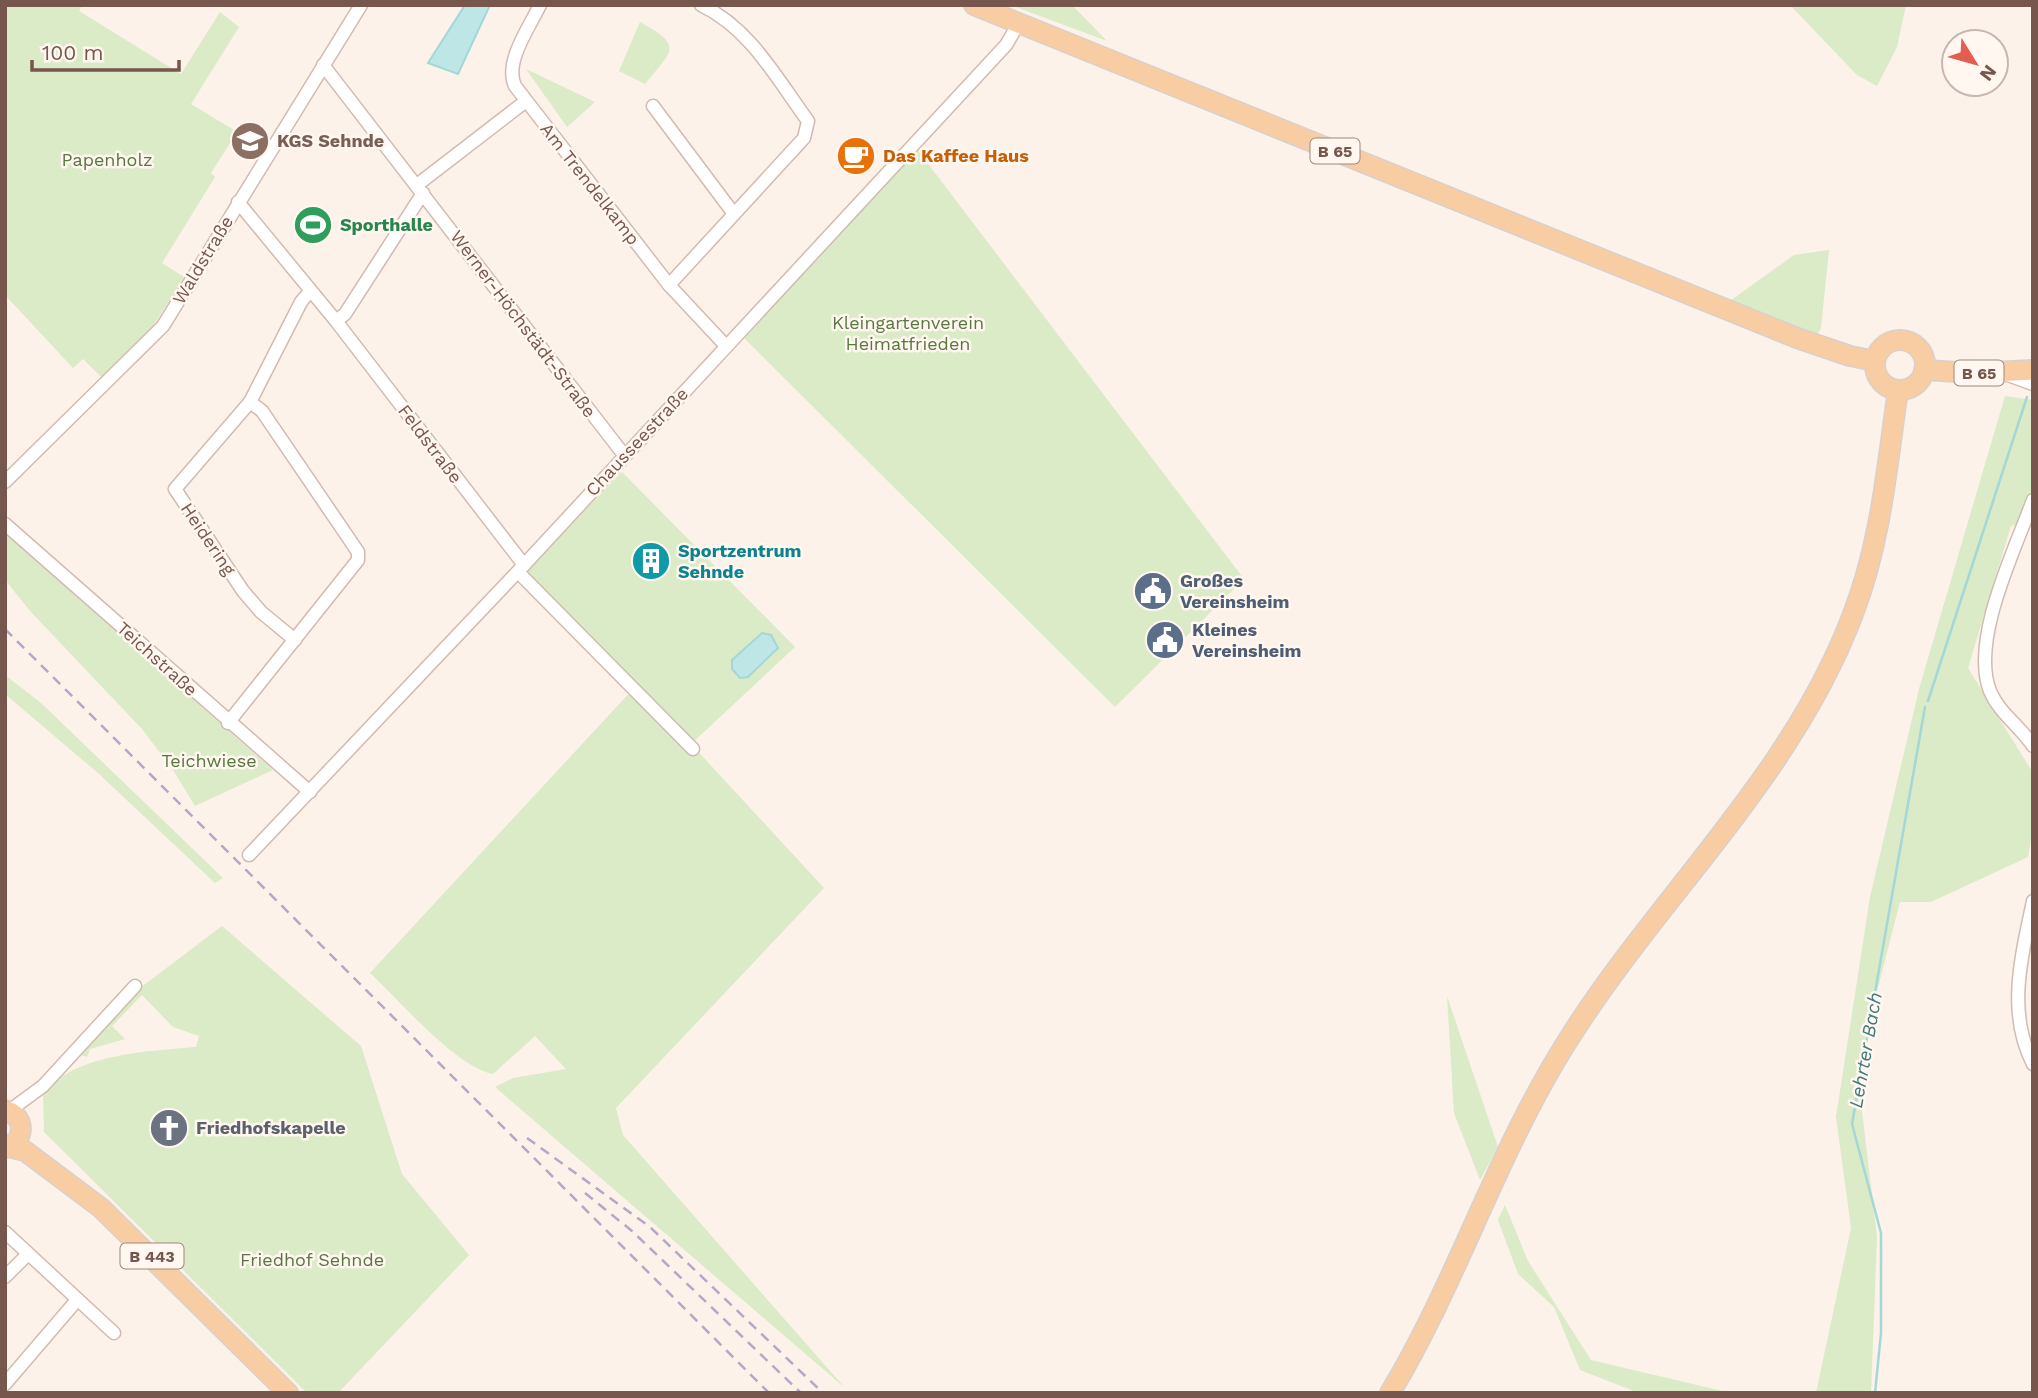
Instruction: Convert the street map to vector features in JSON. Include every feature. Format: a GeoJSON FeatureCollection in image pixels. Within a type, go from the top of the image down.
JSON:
{"type":"FeatureCollection","features":[{"type":"Feature","properties":{"kind":"main road","name":"B 65"},"geometry":{"type":"LineString","coordinates":[[974,5],[1797,338],[1850,356],[1875,360]]}},
{"type":"Feature","properties":{"kind":"main road"},"geometry":{"type":"LineString","coordinates":[[1896,340],[1905,340],[1918,348],[1923,355],[1924,370],[1912,387],[1898,390],[1882,384],[1875,369],[1875,360],[1882,347],[1896,340]]}},
{"type":"Feature","properties":{"kind":"main road","name":"B 65"},"geometry":{"type":"LineString","coordinates":[[1924,370],[2001,373],[2033,370]]}},
{"type":"Feature","properties":{"kind":"main road"},"geometry":{"type":"LineString","coordinates":[[1390,1393],[1563,1048],[1602,990],[1773,766],[1830,668],[1853,615],[1875,541],[1890,460],[1898,390]]}},
{"type":"Feature","properties":{"kind":"main road","name":"B 443"},"geometry":{"type":"LineString","coordinates":[[12,1128],[129,1233],[288,1393]]}},
{"type":"Feature","properties":{"kind":"street","name":"Waldstraße"},"geometry":{"type":"LineString","coordinates":[[5,482],[163,326],[361,5]]}},
{"type":"Feature","properties":{"kind":"street","name":"Am Trendelkamp"},"geometry":{"type":"LineString","coordinates":[[540,5],[510,75],[526,101],[669,285],[726,346]]}},
{"type":"Feature","properties":{"kind":"street"},"geometry":{"type":"LineString","coordinates":[[669,285],[804,138],[808,121],[742,34],[701,5]]}},
{"type":"Feature","properties":{"kind":"street","name":"Chausseestraße"},"geometry":{"type":"LineString","coordinates":[[249,855],[521,568],[1006,45],[1019,23]]}},
{"type":"Feature","properties":{"kind":"street","name":"Werner-Höchstädt-Straße"},"geometry":{"type":"LineString","coordinates":[[323,65],[624,455]]}},
{"type":"Feature","properties":{"kind":"street"},"geometry":{"type":"LineString","coordinates":[[336,321],[345,314],[420,189],[526,101]]}},
{"type":"Feature","properties":{"kind":"street"},"geometry":{"type":"LineString","coordinates":[[653,106],[734,214]]}},
{"type":"Feature","properties":{"kind":"street","name":"Feldstraße"},"geometry":{"type":"LineString","coordinates":[[238,202],[336,321],[521,568],[693,749]]}},
{"type":"Feature","properties":{"kind":"street","name":"Heidering"},"geometry":{"type":"LineString","coordinates":[[295,640],[261,612],[243,591],[175,489],[250,402],[301,302],[310,291]]}},
{"type":"Feature","properties":{"kind":"street"},"geometry":{"type":"LineString","coordinates":[[2001,373],[2033,384]]}},
{"type":"Feature","properties":{"kind":"street"},"geometry":{"type":"LineString","coordinates":[[228,723],[356,566],[358,552],[262,411],[250,402]]}},
{"type":"Feature","properties":{"kind":"street"},"geometry":{"type":"LineString","coordinates":[[2033,500],[1996,604],[1985,654],[1986,675],[1997,705],[2033,746]]}},
{"type":"Feature","properties":{"kind":"street","name":"Teichstraße"},"geometry":{"type":"LineString","coordinates":[[5,524],[228,723],[310,792]]}},
{"type":"Feature","properties":{"kind":"street"},"geometry":{"type":"LineString","coordinates":[[2033,901],[2018,978],[2017,1004],[2023,1040],[2033,1064]]}},
{"type":"Feature","properties":{"kind":"street"},"geometry":{"type":"LineString","coordinates":[[12,1128],[43,1086],[135,986]]}},
{"type":"Feature","properties":{"kind":"street"},"geometry":{"type":"LineString","coordinates":[[5,1232],[114,1334]]}},
{"type":"Feature","properties":{"kind":"street"},"geometry":{"type":"LineString","coordinates":[[5,1276],[28,1254]]}},
{"type":"Feature","properties":{"kind":"street"},"geometry":{"type":"LineString","coordinates":[[5,1384],[77,1300]]}},
{"type":"Feature","properties":{"kind":"green space","name":"Papenholz"},"geometry":{"type":"Polygon","coordinates":[[[5,5],[82,5],[79,11],[181,74],[220,12],[239,27],[191,104],[237,132],[211,173],[215,177],[162,263],[184,277],[154,325],[101,377],[83,359],[73,368],[5,295],[5,5]]]}},
{"type":"Feature","properties":{"kind":"green space"},"geometry":{"type":"Polygon","coordinates":[[[1011,5],[1072,5],[1107,41],[1011,5]]]}},
{"type":"Feature","properties":{"kind":"green space"},"geometry":{"type":"Polygon","coordinates":[[[1790,5],[1906,5],[1897,47],[1877,86],[1857,75],[1790,5]]]}},
{"type":"Feature","properties":{"kind":"green space"},"geometry":{"type":"Polygon","coordinates":[[[640,22],[663,37],[670,49],[645,84],[619,71],[640,22]]]}},
{"type":"Feature","properties":{"kind":"green space"},"geometry":{"type":"Polygon","coordinates":[[[526,69],[595,102],[567,127],[526,69]]]}},
{"type":"Feature","properties":{"kind":"green space","name":"Kleingartenverein Heimatfrieden"},"geometry":{"type":"Polygon","coordinates":[[[916,148],[1244,579],[1115,707],[742,336],[916,148]]]}},
{"type":"Feature","properties":{"kind":"green space"},"geometry":{"type":"Polygon","coordinates":[[[1829,250],[1821,328],[1817,335],[1727,303],[1794,255],[1829,250]]]}},
{"type":"Feature","properties":{"kind":"green space"},"geometry":{"type":"Polygon","coordinates":[[[2005,396],[2033,400],[2033,521],[2011,526],[1968,668],[2033,773],[2033,827],[2028,857],[1931,902],[1900,902],[1857,1069],[1877,1237],[1871,1393],[1816,1393],[1851,1228],[1836,1117],[1870,897],[1919,689],[2005,396]]]}},
{"type":"Feature","properties":{"kind":"green space"},"geometry":{"type":"Polygon","coordinates":[[[622,472],[795,647],[691,744],[824,888],[616,1108],[623,1135],[845,1388],[495,1087],[513,1078],[566,1069],[535,1036],[493,1074],[478,1069],[445,1046],[370,973],[634,688],[526,571],[622,472]]]}},
{"type":"Feature","properties":{"kind":"green space","name":"Teichwiese"},"geometry":{"type":"Polygon","coordinates":[[[5,533],[273,770],[195,806],[173,770],[142,729],[31,612],[5,580],[5,533]]]}},
{"type":"Feature","properties":{"kind":"green space"},"geometry":{"type":"Polygon","coordinates":[[[5,675],[41,703],[223,878],[215,883],[98,773],[5,694],[5,675]]]}},
{"type":"Feature","properties":{"kind":"green space","name":"Friedhof Sehnde"},"geometry":{"type":"Polygon","coordinates":[[[222,926],[361,1046],[402,1174],[469,1255],[338,1393],[307,1393],[44,1132],[43,1094],[73,1070],[113,1057],[196,1047],[199,1036],[173,1027],[142,995],[112,1026],[125,1039],[90,1049],[87,1057],[78,1054],[136,991],[222,926]]]}},
{"type":"Feature","properties":{"kind":"green space"},"geometry":{"type":"Polygon","coordinates":[[[1447,996],[1498,1147],[1480,1180],[1454,1113],[1447,996]]]}},
{"type":"Feature","properties":{"kind":"green space"},"geometry":{"type":"Polygon","coordinates":[[[1505,1205],[1528,1261],[1591,1360],[1731,1393],[1639,1393],[1580,1370],[1554,1307],[1518,1274],[1498,1220],[1505,1205]]]}},
{"type":"Feature","properties":{"kind":"water"},"geometry":{"type":"Polygon","coordinates":[[[465,5],[490,5],[458,74],[428,63],[465,5]]]}},
{"type":"Feature","properties":{"kind":"water"},"geometry":{"type":"Polygon","coordinates":[[[762,633],[771,635],[778,648],[748,677],[740,678],[732,669],[732,660],[762,633]]]}},
{"type":"Feature","properties":{"kind":"waterway","name":"Lehrter Bach"},"geometry":{"type":"LineString","coordinates":[[1928,701],[2027,397]]}},
{"type":"Feature","properties":{"kind":"waterway","name":"Lehrter Bach"},"geometry":{"type":"LineString","coordinates":[[1875,1393],[1881,1333],[1881,1233],[1852,1124],[1925,707]]}},
{"type":"Feature","properties":{"kind":"railway"},"geometry":{"type":"LineString","coordinates":[[5,629],[769,1393]]}},
{"type":"Feature","properties":{"kind":"railway"},"geometry":{"type":"LineString","coordinates":[[527,1138],[650,1227],[823,1393]]}},
{"type":"Feature","properties":{"kind":"railway"},"geometry":{"type":"LineString","coordinates":[[585,1193],[632,1231],[801,1393]]}},
{"type":"Feature","properties":{"kind":"place","name":"KGS Sehnde"},"geometry":{"type":"Point","coordinates":[250,141]}},
{"type":"Feature","properties":{"kind":"place","name":"Das Kaffee Haus"},"geometry":{"type":"Point","coordinates":[856,156]}},
{"type":"Feature","properties":{"kind":"place","name":"Sporthalle"},"geometry":{"type":"Point","coordinates":[313,225]}},
{"type":"Feature","properties":{"kind":"place","name":"Sportzentrum Sehnde"},"geometry":{"type":"Point","coordinates":[651,561]}},
{"type":"Feature","properties":{"kind":"place","name":"Großes Vereinsheim"},"geometry":{"type":"Point","coordinates":[1153,591]}},
{"type":"Feature","properties":{"kind":"place","name":"Kleines Vereinsheim"},"geometry":{"type":"Point","coordinates":[1165,640]}},
{"type":"Feature","properties":{"kind":"place","name":"Friedhofskapelle"},"geometry":{"type":"Point","coordinates":[169,1128]}}]}
